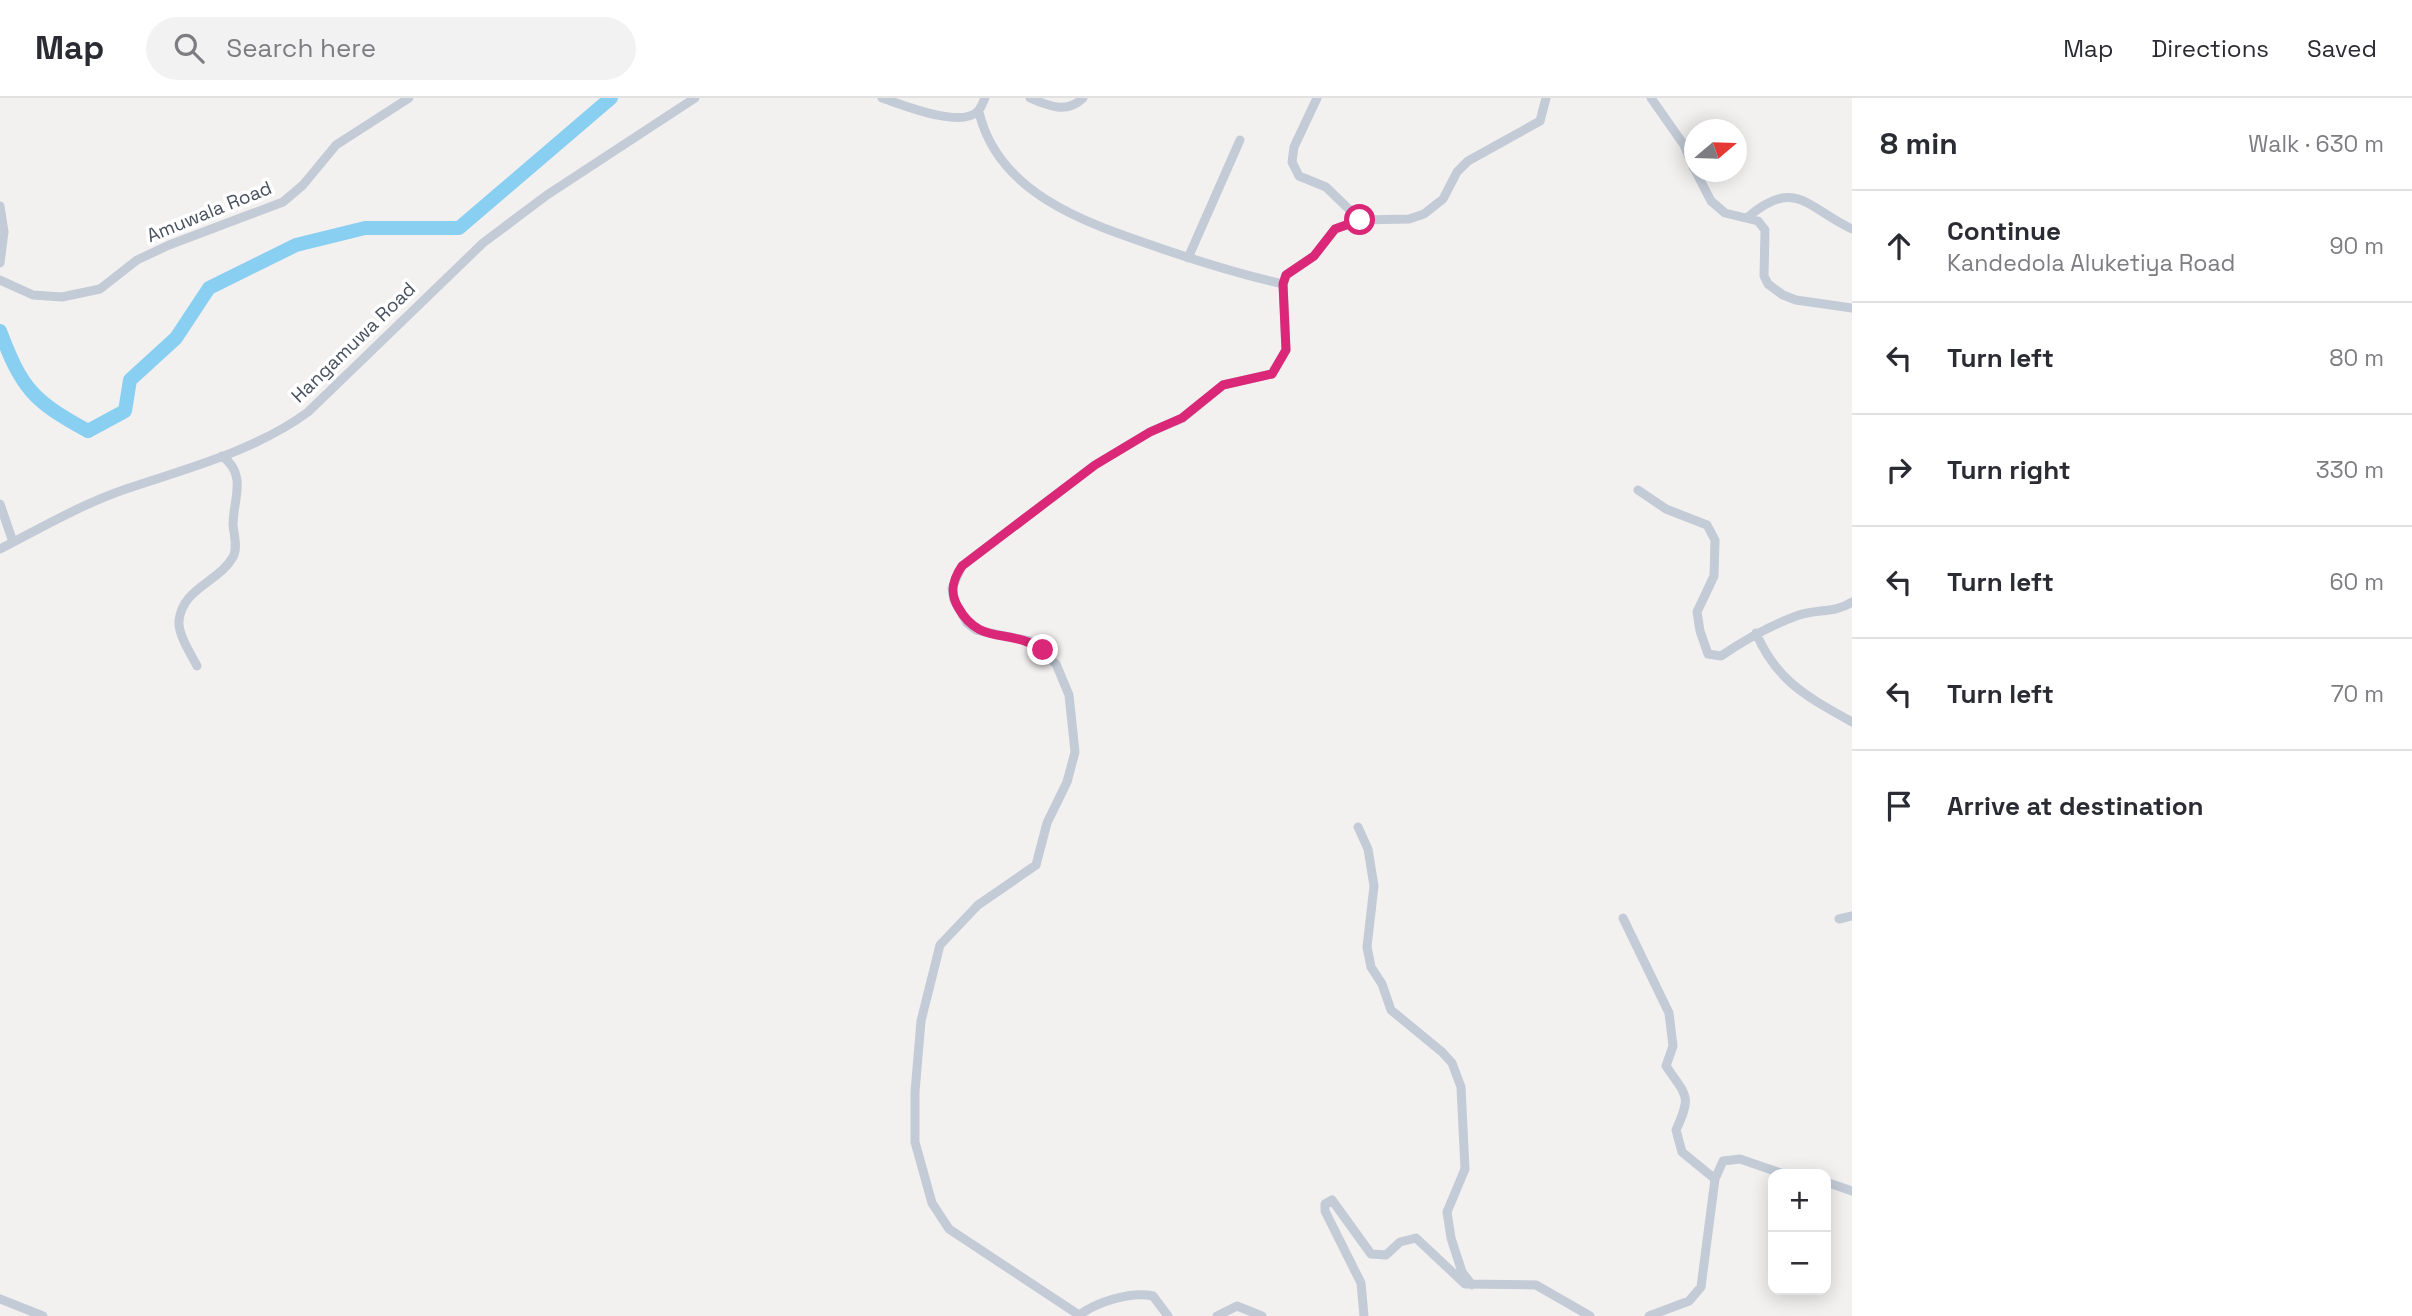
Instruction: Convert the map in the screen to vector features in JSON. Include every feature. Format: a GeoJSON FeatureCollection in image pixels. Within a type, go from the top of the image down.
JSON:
{"type":"FeatureCollection","features":[{"type":"Feature","properties":{"kind":"street","name":"Amuwala Road"},"geometry":{"type":"LineString","coordinates":[[0,280],[33,295],[62,297],[100,289],[137,260],[169,245],[284,202],[303,185],[336,145],[410,98]]}},
{"type":"Feature","properties":{"kind":"street","name":"Hangamuwa Road"},"geometry":{"type":"LineString","coordinates":[[0,549],[83,506],[222,456],[283,430],[308,412],[483,243],[547,195],[695,98]]}},
{"type":"Feature","properties":{"kind":"street"},"geometry":{"type":"LineString","coordinates":[[882,98],[936,115],[965,119],[979,112],[985,98]]}},
{"type":"Feature","properties":{"kind":"street"},"geometry":{"type":"LineString","coordinates":[[1030,98],[1047,106],[1062,108],[1076,104],[1083,98]]}},
{"type":"Feature","properties":{"kind":"street"},"geometry":{"type":"LineString","coordinates":[[1317,98],[1294,147],[1292,162],[1299,176],[1326,187],[1360,220]]}},
{"type":"Feature","properties":{"kind":"street"},"geometry":{"type":"LineString","coordinates":[[1168,1316],[1153,1296],[1144,1294],[1097,1304],[1079,1315],[949,1229],[932,1203],[915,1142],[915,1092],[921,1021],[940,945],[978,905],[1036,865],[1047,823],[1067,782],[1075,752],[1069,695],[1056,664],[1030,641],[976,630],[967,623],[954,600],[952,588],[962,566],[1095,465],[1150,432],[1182,418],[1223,385],[1272,374],[1286,350],[1283,284],[1286,275],[1314,256],[1335,229],[1360,220],[1409,219],[1435,208],[1468,161],[1540,121],[1546,98]]}},
{"type":"Feature","properties":{"kind":"street"},"geometry":{"type":"LineString","coordinates":[[1651,98],[1684,145]]}},
{"type":"Feature","properties":{"kind":"street"},"geometry":{"type":"LineString","coordinates":[[979,112],[992,143],[1009,170],[1053,206],[1091,225],[1213,268],[1283,284]]}},
{"type":"Feature","properties":{"kind":"street"},"geometry":{"type":"LineString","coordinates":[[1188,258],[1240,141]]}},
{"type":"Feature","properties":{"kind":"street"},"geometry":{"type":"LineString","coordinates":[[1702,182],[1712,201],[1725,213],[1758,221],[1765,230],[1764,276],[1768,284],[1783,295],[1796,300],[1852,308]]}},
{"type":"Feature","properties":{"kind":"street"},"geometry":{"type":"LineString","coordinates":[[1747,218],[1761,206],[1782,196],[1808,202],[1852,229]]}},
{"type":"Feature","properties":{"kind":"street"},"geometry":{"type":"LineString","coordinates":[[0,206],[4,232],[0,263]]}},
{"type":"Feature","properties":{"kind":"street"},"geometry":{"type":"LineString","coordinates":[[197,666],[178,624],[181,612],[198,586],[222,572],[236,550],[233,522],[239,482],[230,461],[222,456]]}},
{"type":"Feature","properties":{"kind":"street"},"geometry":{"type":"LineString","coordinates":[[1639,489],[1666,509],[1707,525],[1715,540],[1714,576],[1697,612],[1708,654],[1721,656],[1756,633],[1802,614],[1843,608],[1852,602]]}},
{"type":"Feature","properties":{"kind":"street"},"geometry":{"type":"LineString","coordinates":[[0,503],[13,542]]}},
{"type":"Feature","properties":{"kind":"street"},"geometry":{"type":"LineString","coordinates":[[1756,633],[1776,669],[1798,692],[1852,722]]}},
{"type":"Feature","properties":{"kind":"street"},"geometry":{"type":"LineString","coordinates":[[1358,827],[1368,849],[1374,886],[1367,947],[1371,967],[1382,984],[1391,1010],[1443,1052],[1452,1063],[1461,1087],[1465,1169],[1447,1212],[1462,1272],[1472,1285]]}},
{"type":"Feature","properties":{"kind":"street"},"geometry":{"type":"LineString","coordinates":[[1839,919],[1852,916]]}},
{"type":"Feature","properties":{"kind":"street"},"geometry":{"type":"LineString","coordinates":[[1623,918],[1669,1013],[1673,1046],[1666,1066],[1686,1096],[1688,1105],[1676,1130],[1682,1152],[1715,1179]]}},
{"type":"Feature","properties":{"kind":"street"},"geometry":{"type":"LineString","coordinates":[[1652,1315],[1689,1301],[1701,1287],[1715,1179],[1723,1161],[1740,1159],[1769,1169]]}},
{"type":"Feature","properties":{"kind":"street"},"geometry":{"type":"LineString","coordinates":[[1831,1184],[1852,1191]]}},
{"type":"Feature","properties":{"kind":"street"},"geometry":{"type":"LineString","coordinates":[[1364,1316],[1361,1283],[1325,1211],[1325,1204],[1332,1200],[1371,1254],[1378,1257],[1386,1255],[1400,1242],[1416,1238],[1458,1279],[1472,1285],[1536,1285],[1590,1316]]}},
{"type":"Feature","properties":{"kind":"street"},"geometry":{"type":"LineString","coordinates":[[0,1300],[43,1316]]}},
{"type":"Feature","properties":{"kind":"street"},"geometry":{"type":"LineString","coordinates":[[1217,1316],[1237,1306],[1262,1316]]}},
{"type":"Feature","properties":{"kind":"waterway"},"geometry":{"type":"LineString","coordinates":[[0,331],[15,367],[32,392],[54,411],[88,431],[125,411],[130,380],[176,338],[209,288],[296,245],[365,228],[459,228],[611,98]]}},
{"type":"Feature","properties":{"kind":"route"},"geometry":{"type":"LineString","coordinates":[[1043,650],[1030,641],[976,630],[967,623],[954,600],[952,588],[955,575],[962,566],[1095,465],[1150,432],[1182,418],[1223,385],[1272,374],[1283,360],[1286,350],[1283,284],[1286,275],[1314,256],[1335,229],[1345,223],[1360,220]]}}]}
